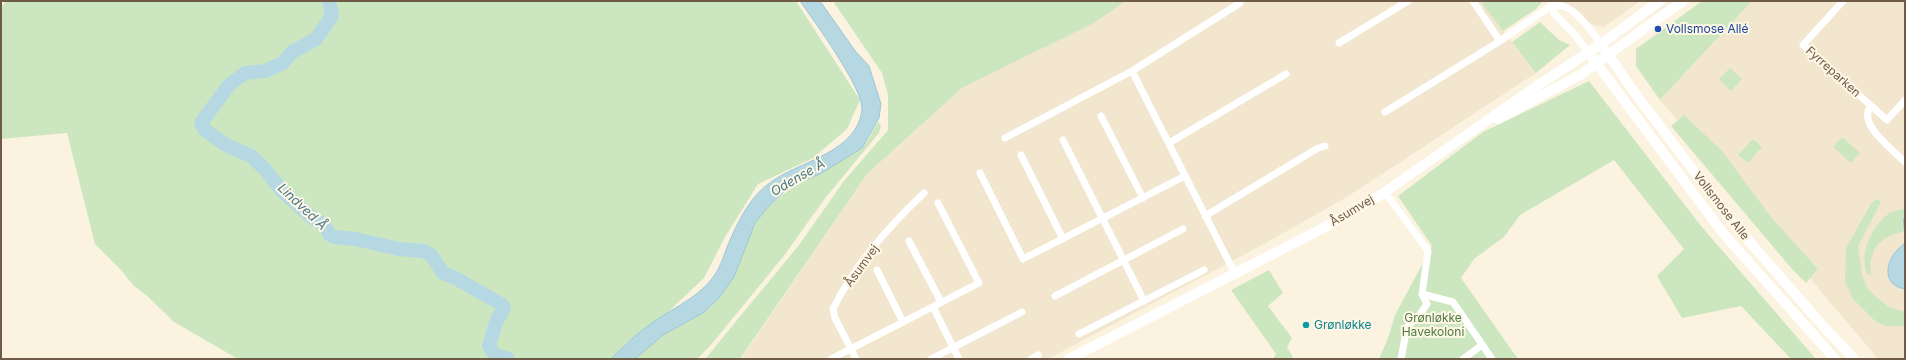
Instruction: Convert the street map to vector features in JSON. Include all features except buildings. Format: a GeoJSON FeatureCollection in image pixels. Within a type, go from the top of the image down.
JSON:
{"type":"FeatureCollection","features":[{"type":"Feature","properties":{"kind":"street"},"geometry":{"type":"LineString","coordinates":[[1339,43],[1408,1]]}},
{"type":"Feature","properties":{"kind":"street"},"geometry":{"type":"LineString","coordinates":[[1473,1],[1500,41]]}},
{"type":"Feature","properties":{"kind":"street","name":"Åsumvej"},"geometry":{"type":"LineString","coordinates":[[1069,359],[1315,234],[1385,192],[1463,137],[1601,44],[1660,1]]}},
{"type":"Feature","properties":{"kind":"street","name":"Åsumvej"},"geometry":{"type":"LineString","coordinates":[[1463,137],[1535,100],[1596,64],[1683,1]]}},
{"type":"Feature","properties":{"kind":"street","name":"Fyrreparken"},"geometry":{"type":"LineString","coordinates":[[1843,1],[1804,45],[1887,120],[1905,100]]}},
{"type":"Feature","properties":{"kind":"street"},"geometry":{"type":"LineString","coordinates":[[1385,112],[1500,41],[1554,2]]}},
{"type":"Feature","properties":{"kind":"street"},"geometry":{"type":"LineString","coordinates":[[1554,2],[1568,8],[1588,26],[1601,44]]}},
{"type":"Feature","properties":{"kind":"street"},"geometry":{"type":"LineString","coordinates":[[1554,2],[1554,13],[1575,35],[1588,52]]}},
{"type":"Feature","properties":{"kind":"street"},"geometry":{"type":"LineString","coordinates":[[1005,138],[1132,71],[1240,3]]}},
{"type":"Feature","properties":{"kind":"street","name":"Vollsmose Alle"},"geometry":{"type":"LineString","coordinates":[[1601,44],[1634,92],[1734,224],[1823,326],[1854,359]]}},
{"type":"Feature","properties":{"kind":"street","name":"Vollsmose Alle"},"geometry":{"type":"LineString","coordinates":[[1588,52],[1723,233],[1835,359]]}},
{"type":"Feature","properties":{"kind":"street"},"geometry":{"type":"LineString","coordinates":[[1132,71],[1234,274]]}},
{"type":"Feature","properties":{"kind":"street"},"geometry":{"type":"LineString","coordinates":[[1169,143],[1286,74]]}},
{"type":"Feature","properties":{"kind":"street","name":"Fyrreparken"},"geometry":{"type":"LineString","coordinates":[[1871,106],[1868,109],[1868,117],[1872,128],[1877,135],[1905,162]]}},
{"type":"Feature","properties":{"kind":"street"},"geometry":{"type":"LineString","coordinates":[[1101,116],[1143,198]]}},
{"type":"Feature","properties":{"kind":"street"},"geometry":{"type":"LineString","coordinates":[[1063,140],[1144,301]]}},
{"type":"Feature","properties":{"kind":"street"},"geometry":{"type":"LineString","coordinates":[[1205,216],[1318,148],[1325,146]]}},
{"type":"Feature","properties":{"kind":"street"},"geometry":{"type":"LineString","coordinates":[[1021,155],[1063,239]]}},
{"type":"Feature","properties":{"kind":"street"},"geometry":{"type":"LineString","coordinates":[[980,173],[1023,259],[1186,176]]}},
{"type":"Feature","properties":{"kind":"street"},"geometry":{"type":"LineString","coordinates":[[1385,192],[1428,251],[1422,294],[1427,304],[1419,316],[1406,328],[1401,359]]}},
{"type":"Feature","properties":{"kind":"street","name":"Åsumvej"},"geometry":{"type":"LineString","coordinates":[[856,359],[835,318],[833,309],[866,257],[892,226],[924,193]]}},
{"type":"Feature","properties":{"kind":"street"},"geometry":{"type":"LineString","coordinates":[[831,359],[978,283],[938,203]]}},
{"type":"Feature","properties":{"kind":"street"},"geometry":{"type":"LineString","coordinates":[[1055,296],[1183,229]]}},
{"type":"Feature","properties":{"kind":"street"},"geometry":{"type":"LineString","coordinates":[[909,241],[941,302]]}},
{"type":"Feature","properties":{"kind":"street","name":"Åsumvej"},"geometry":{"type":"LineString","coordinates":[[877,270],[903,322]]}},
{"type":"Feature","properties":{"kind":"street"},"geometry":{"type":"LineString","coordinates":[[1079,334],[1204,270]]}},
{"type":"Feature","properties":{"kind":"street"},"geometry":{"type":"LineString","coordinates":[[1422,294],[1453,302],[1492,359]]}},
{"type":"Feature","properties":{"kind":"street"},"geometry":{"type":"LineString","coordinates":[[933,307],[960,359]]}},
{"type":"Feature","properties":{"kind":"street"},"geometry":{"type":"LineString","coordinates":[[931,359],[1022,312]]}},
{"type":"Feature","properties":{"kind":"street"},"geometry":{"type":"LineString","coordinates":[[1463,359],[1482,345]]}},
{"type":"Feature","properties":{"kind":"street"},"geometry":{"type":"LineString","coordinates":[[1031,359],[1038,355]]}},
{"type":"Feature","properties":{"kind":"shaded area"},"geometry":{"type":"Polygon","coordinates":[[[1126,1],[1480,1],[1536,73],[1347,197],[1264,244],[1048,359],[741,359],[867,174],[962,88],[1094,23],[1126,1]]]}},
{"type":"Feature","properties":{"kind":"shaded area"},"geometry":{"type":"Polygon","coordinates":[[[1542,1],[1640,1],[1604,27],[1596,26],[1542,1]]]}},
{"type":"Feature","properties":{"kind":"shaded area"},"geometry":{"type":"Polygon","coordinates":[[[1752,1],[1905,1],[1905,359],[1878,359],[1660,100],[1752,1]]]}},
{"type":"Feature","properties":{"kind":"green space"},"geometry":{"type":"Polygon","coordinates":[[[6,1],[796,1],[860,100],[847,129],[813,158],[758,184],[725,237],[704,278],[665,315],[626,343],[611,359],[238,359],[174,322],[146,295],[133,285],[122,271],[95,244],[67,133],[1,139],[1,8],[6,1]]]}},
{"type":"Feature","properties":{"kind":"green space"},"geometry":{"type":"Polygon","coordinates":[[[833,1],[1126,1],[1094,23],[962,88],[867,174],[740,359],[705,359],[799,245],[844,181],[888,130],[888,95],[882,73],[833,1]]]}},
{"type":"Feature","properties":{"kind":"green space"},"geometry":{"type":"Polygon","coordinates":[[[1480,1],[1542,2],[1536,9],[1503,31],[1480,1]]]}},
{"type":"Feature","properties":{"kind":"green space"},"geometry":{"type":"Polygon","coordinates":[[[1702,1],[1752,1],[1660,100],[1636,66],[1636,49],[1702,1]]]}},
{"type":"Feature","properties":{"kind":"green space"},"geometry":{"type":"Polygon","coordinates":[[[1540,22],[1559,40],[1570,45],[1536,73],[1512,42],[1540,22]]]}},
{"type":"Feature","properties":{"kind":"green space"},"geometry":{"type":"Polygon","coordinates":[[[1730,68],[1742,79],[1731,91],[1719,79],[1730,68]]]}},
{"type":"Feature","properties":{"kind":"green space","name":"Grønløkke Havekoloni"},"geometry":{"type":"Polygon","coordinates":[[[1589,81],[1701,226],[1816,359],[1791,359],[1741,306],[1682,318],[1657,276],[1684,249],[1614,160],[1520,215],[1504,237],[1474,259],[1461,278],[1518,359],[1379,359],[1388,338],[1395,315],[1432,246],[1398,196],[1483,132],[1589,81]]]}},
{"type":"Feature","properties":{"kind":"green space"},"geometry":{"type":"Polygon","coordinates":[[[1684,115],[1722,151],[1771,217],[1818,269],[1806,283],[1792,269],[1671,126],[1684,115]]]}},
{"type":"Feature","properties":{"kind":"green space"},"geometry":{"type":"Polygon","coordinates":[[[878,122],[881,125],[879,133],[826,197],[783,257],[710,346],[697,359],[635,359],[663,335],[703,313],[718,299],[736,273],[741,255],[755,223],[767,208],[797,183],[820,174],[866,143],[878,122]]]}},
{"type":"Feature","properties":{"kind":"green space"},"geometry":{"type":"Polygon","coordinates":[[[1842,137],[1860,153],[1851,163],[1833,147],[1842,137]]]}},
{"type":"Feature","properties":{"kind":"green space"},"geometry":{"type":"Polygon","coordinates":[[[1753,139],[1762,147],[1748,163],[1738,155],[1753,139]]]}},
{"type":"Feature","properties":{"kind":"green space"},"geometry":{"type":"Polygon","coordinates":[[[1878,199],[1881,202],[1858,246],[1862,275],[1868,289],[1876,297],[1889,307],[1905,312],[1905,326],[1886,326],[1875,321],[1853,299],[1845,282],[1846,248],[1872,202],[1878,199]]]}},
{"type":"Feature","properties":{"kind":"green space"},"geometry":{"type":"Polygon","coordinates":[[[1905,208],[1905,219],[1902,219],[1904,231],[1888,237],[1878,245],[1872,256],[1871,273],[1868,275],[1864,259],[1871,234],[1881,220],[1893,212],[1905,208]]]}},
{"type":"Feature","properties":{"kind":"green space"},"geometry":{"type":"Polygon","coordinates":[[[1269,270],[1283,293],[1268,306],[1292,338],[1287,347],[1294,359],[1273,359],[1276,354],[1231,290],[1269,270]]]}},
{"type":"Feature","properties":{"kind":"water","name":"Odense Å"},"geometry":{"type":"Polygon","coordinates":[[[800,1],[820,1],[856,52],[869,66],[881,104],[879,118],[862,148],[820,174],[799,182],[784,192],[767,208],[755,223],[734,277],[718,299],[703,313],[663,335],[635,359],[611,359],[643,330],[691,298],[709,282],[719,267],[743,214],[752,200],[764,187],[783,175],[838,146],[850,136],[858,125],[862,110],[855,87],[837,55],[800,1]]]}},
{"type":"Feature","properties":{"kind":"water"},"geometry":{"type":"Polygon","coordinates":[[[1903,245],[1905,245],[1905,289],[1891,282],[1888,276],[1889,263],[1892,256],[1903,245]]]}},
{"type":"Feature","properties":{"kind":"waterway","name":"Lindved Å"},"geometry":{"type":"LineString","coordinates":[[329,1],[332,16],[316,39],[292,52],[283,63],[265,71],[245,73],[229,85],[201,123],[205,130],[226,145],[251,156],[265,169],[282,191],[310,216],[325,226],[329,234],[334,237],[355,239],[399,249],[423,251],[431,255],[443,273],[455,278],[501,304],[504,308],[496,322],[489,346],[495,355],[508,359]]}},
{"type":"Feature","properties":{"kind":"waterway"},"geometry":{"type":"LineString","coordinates":[[1904,220],[1905,230]]}},
{"type":"Feature","properties":{"kind":"place","name":"Vollsmose Allé"},"geometry":{"type":"Point","coordinates":[1658,29]}},
{"type":"Feature","properties":{"kind":"place","name":"Grønløkke"},"geometry":{"type":"Point","coordinates":[1306,325]}}]}
